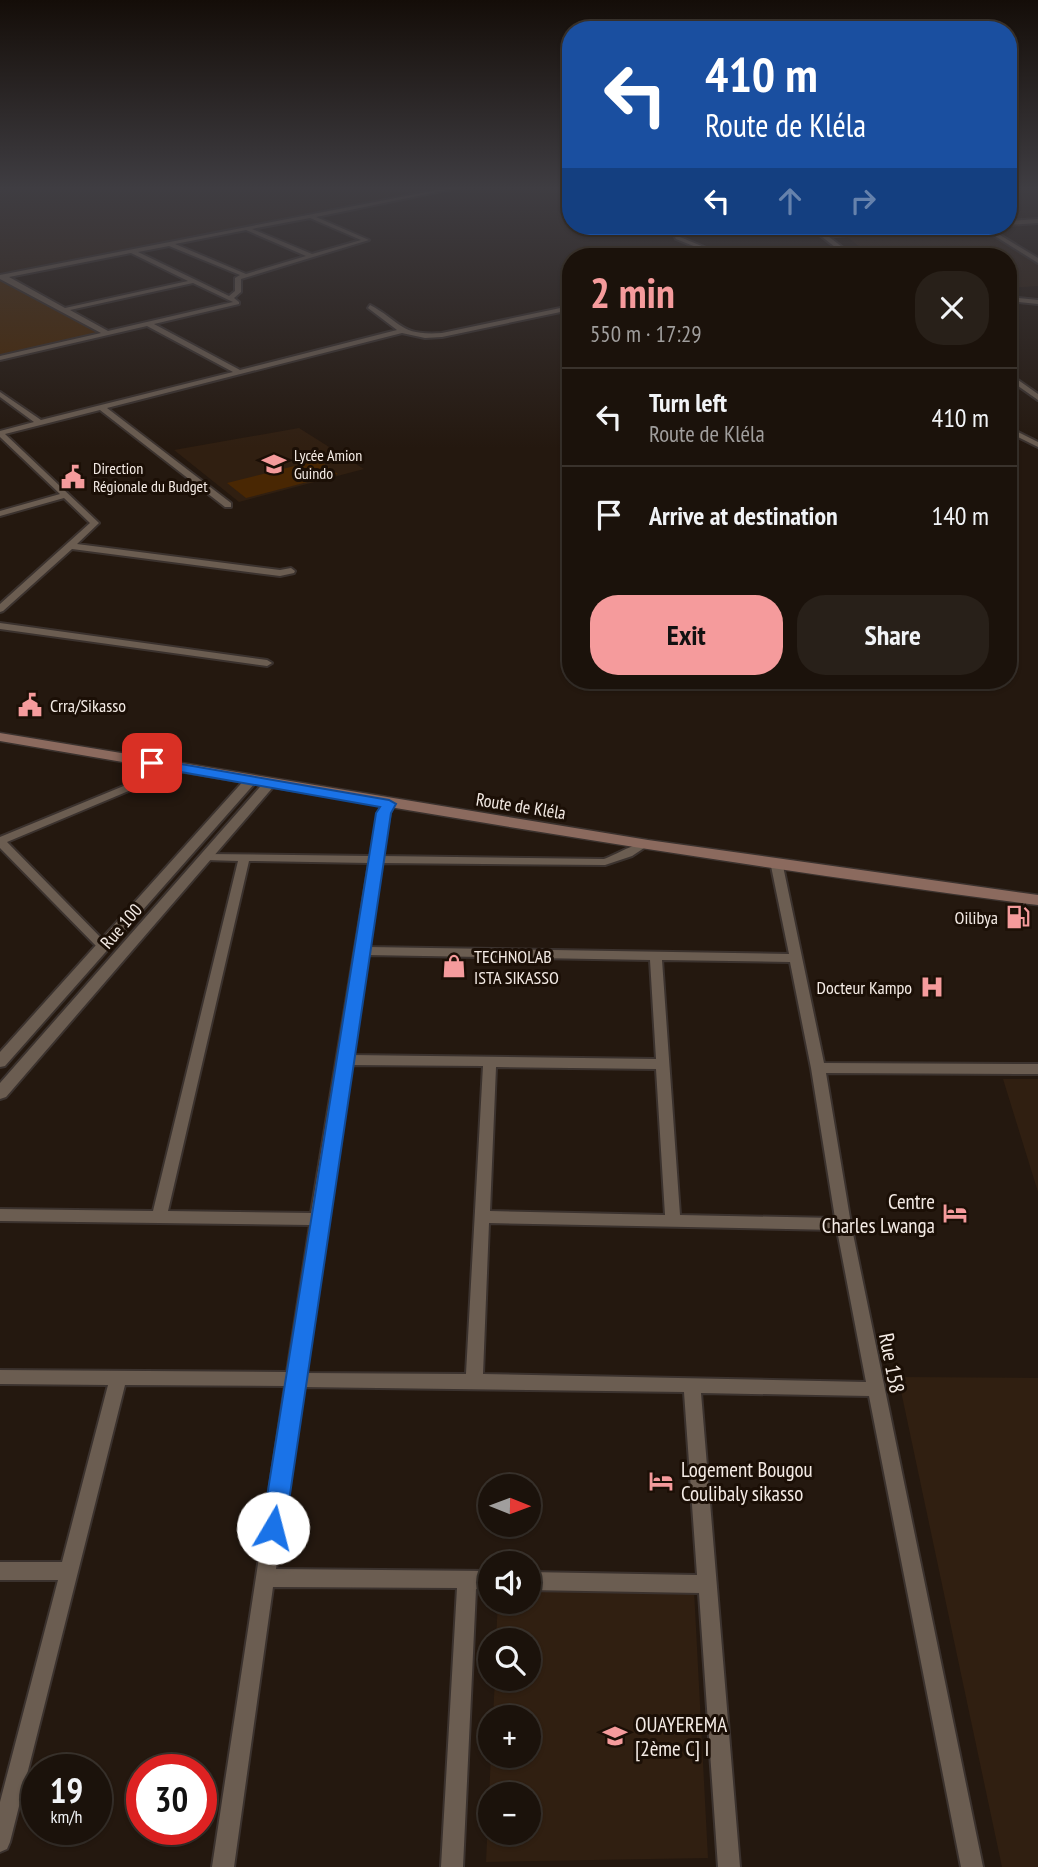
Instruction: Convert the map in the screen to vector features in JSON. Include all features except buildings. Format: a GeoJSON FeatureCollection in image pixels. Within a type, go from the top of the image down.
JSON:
{"type":"FeatureCollection","features":[{"type":"Feature","properties":{"kind":"main road","name":"Route de Kléla"},"geometry":{"type":"LineString","coordinates":[[0,737],[389,804],[777,866],[1038,900]]}},
{"type":"Feature","properties":{"kind":"street"},"geometry":{"type":"LineString","coordinates":[[0,358],[237,303],[180,274]]}},
{"type":"Feature","properties":{"kind":"street"},"geometry":{"type":"LineString","coordinates":[[230,298],[238,292],[236,280],[247,274]]}},
{"type":"Feature","properties":{"kind":"street"},"geometry":{"type":"LineString","coordinates":[[2,277],[107,334]]}},
{"type":"Feature","properties":{"kind":"street"},"geometry":{"type":"LineString","coordinates":[[63,310],[194,281]]}},
{"type":"Feature","properties":{"kind":"street"},"geometry":{"type":"LineString","coordinates":[[1017,300],[1038,302]]}},
{"type":"Feature","properties":{"kind":"street"},"geometry":{"type":"LineString","coordinates":[[370,307],[402,331],[425,336],[442,335],[562,310]]}},
{"type":"Feature","properties":{"kind":"street"},"geometry":{"type":"LineString","coordinates":[[149,324],[237,372]]}},
{"type":"Feature","properties":{"kind":"street"},"geometry":{"type":"LineString","coordinates":[[0,609],[72,546],[94,523],[0,433],[402,331]]}},
{"type":"Feature","properties":{"kind":"street"},"geometry":{"type":"LineString","coordinates":[[1017,382],[1038,398]]}},
{"type":"Feature","properties":{"kind":"street"},"geometry":{"type":"LineString","coordinates":[[0,394],[38,422]]}},
{"type":"Feature","properties":{"kind":"street"},"geometry":{"type":"LineString","coordinates":[[101,407],[228,505]]}},
{"type":"Feature","properties":{"kind":"street"},"geometry":{"type":"LineString","coordinates":[[1017,434],[1038,445]]}},
{"type":"Feature","properties":{"kind":"street"},"geometry":{"type":"LineString","coordinates":[[0,514],[66,495]]}},
{"type":"Feature","properties":{"kind":"street"},"geometry":{"type":"LineString","coordinates":[[72,546],[281,573],[291,571]]}},
{"type":"Feature","properties":{"kind":"street"},"geometry":{"type":"LineString","coordinates":[[0,626],[267,663]]}},
{"type":"Feature","properties":{"kind":"street"},"geometry":{"type":"LineString","coordinates":[[104,947],[0,841],[177,767]]}},
{"type":"Feature","properties":{"kind":"street"},"geometry":{"type":"LineString","coordinates":[[0,1062],[251,780]]}},
{"type":"Feature","properties":{"kind":"street","name":"Rue 100"},"geometry":{"type":"LineString","coordinates":[[0,1093],[270,783]]}},
{"type":"Feature","properties":{"kind":"street"},"geometry":{"type":"LineString","coordinates":[[223,1867],[318,1219],[376,857],[384,813],[389,804]]}},
{"type":"Feature","properties":{"kind":"street"},"geometry":{"type":"LineString","coordinates":[[206,857],[376,857],[605,862],[628,854],[644,844]]}},
{"type":"Feature","properties":{"kind":"street"},"geometry":{"type":"LineString","coordinates":[[159,1217],[244,858]]}},
{"type":"Feature","properties":{"kind":"street","name":"Rue 158"},"geometry":{"type":"LineString","coordinates":[[777,866],[818,1068],[843,1224],[972,1867]]}},
{"type":"Feature","properties":{"kind":"street"},"geometry":{"type":"LineString","coordinates":[[360,951],[797,958]]}},
{"type":"Feature","properties":{"kind":"street"},"geometry":{"type":"LineString","coordinates":[[656,956],[673,1221]]}},
{"type":"Feature","properties":{"kind":"street"},"geometry":{"type":"LineString","coordinates":[[343,1060],[663,1064]]}},
{"type":"Feature","properties":{"kind":"street"},"geometry":{"type":"LineString","coordinates":[[474,1381],[490,1061]]}},
{"type":"Feature","properties":{"kind":"street"},"geometry":{"type":"LineString","coordinates":[[818,1068],[1038,1069]]}},
{"type":"Feature","properties":{"kind":"street"},"geometry":{"type":"LineString","coordinates":[[0,1215],[318,1219]]}},
{"type":"Feature","properties":{"kind":"street"},"geometry":{"type":"LineString","coordinates":[[482,1217],[843,1224]]}},
{"type":"Feature","properties":{"kind":"street"},"geometry":{"type":"LineString","coordinates":[[0,1377],[474,1381],[876,1389]]}},
{"type":"Feature","properties":{"kind":"street"},"geometry":{"type":"LineString","coordinates":[[0,1842],[118,1379]]}},
{"type":"Feature","properties":{"kind":"street"},"geometry":{"type":"LineString","coordinates":[[692,1385],[729,1867]]}},
{"type":"Feature","properties":{"kind":"street"},"geometry":{"type":"LineString","coordinates":[[0,1571],[69,1571]]}},
{"type":"Feature","properties":{"kind":"street"},"geometry":{"type":"LineString","coordinates":[[267,1578],[478,1580]]}},
{"type":"Feature","properties":{"kind":"street"},"geometry":{"type":"LineString","coordinates":[[452,1867],[467,1580]]}},
{"type":"Feature","properties":{"kind":"street"},"geometry":{"type":"LineString","coordinates":[[541,1581],[707,1584]]}},
{"type":"Feature","properties":{"kind":"shaded area"},"geometry":{"type":"Polygon","coordinates":[[[1017,274],[1038,274],[1038,286],[1017,287],[1017,274]]]}},
{"type":"Feature","properties":{"kind":"shaded area"},"geometry":{"type":"Polygon","coordinates":[[[5,279],[100,333],[0,356],[0,280],[5,279]]]}},
{"type":"Feature","properties":{"kind":"shaded area","name":"Lycée Amion Guindo"},"geometry":{"type":"Polygon","coordinates":[[[299,428],[364,469],[239,502],[174,450],[299,428]]]}},
{"type":"Feature","properties":{"kind":"shaded area"},"geometry":{"type":"Polygon","coordinates":[[[318,460],[338,474],[246,498],[227,483],[318,460]]]}},
{"type":"Feature","properties":{"kind":"shaded area"},"geometry":{"type":"Polygon","coordinates":[[[1003,1079],[1038,1079],[1038,1192],[1003,1079]]]}},
{"type":"Feature","properties":{"kind":"shaded area"},"geometry":{"type":"Polygon","coordinates":[[[898,1377],[1038,1378],[1038,1867],[1002,1867],[898,1377]]]}},
{"type":"Feature","properties":{"kind":"shaded area","name":"OUAYEREMA [2ème C] I"},"geometry":{"type":"Polygon","coordinates":[[[694,1590],[708,1858],[486,1862],[487,1845],[541,1845],[541,1782],[490,1782],[490,1768],[541,1768],[541,1705],[494,1705],[494,1691],[541,1691],[541,1628],[497,1628],[497,1614],[541,1614],[541,1591],[694,1590]]]}},
{"type":"Feature","properties":{"kind":"place","name":"Lycée Amion Guindo"},"geometry":{"type":"Point","coordinates":[274,464]}},
{"type":"Feature","properties":{"kind":"place","name":"Direction Régionale du Budget"},"geometry":{"type":"Point","coordinates":[73,477]}},
{"type":"Feature","properties":{"kind":"place","name":"Crra/Sikasso"},"geometry":{"type":"Point","coordinates":[30,705]}},
{"type":"Feature","properties":{"kind":"place","name":"Oilibya"},"geometry":{"type":"Point","coordinates":[1018,917]}},
{"type":"Feature","properties":{"kind":"place","name":"TECHNOLAB ISTA SIKASSO"},"geometry":{"type":"Point","coordinates":[454,966]}},
{"type":"Feature","properties":{"kind":"place","name":"Docteur Kampo"},"geometry":{"type":"Point","coordinates":[932,987]}},
{"type":"Feature","properties":{"kind":"place","name":"Centre Charles Lwanga"},"geometry":{"type":"Point","coordinates":[955,1213]}},
{"type":"Feature","properties":{"kind":"place","name":"Logement Bougou Coulibaly sikasso"},"geometry":{"type":"Point","coordinates":[661,1481]}},
{"type":"Feature","properties":{"kind":"place","name":"OUAYEREMA [2ème C] I"},"geometry":{"type":"Point","coordinates":[615,1736]}},
{"type":"Feature","properties":{"kind":"route"},"geometry":{"type":"LineString","coordinates":[[152,763],[389,804],[384,813],[364,927],[293,1381],[273,1528]]}}]}
